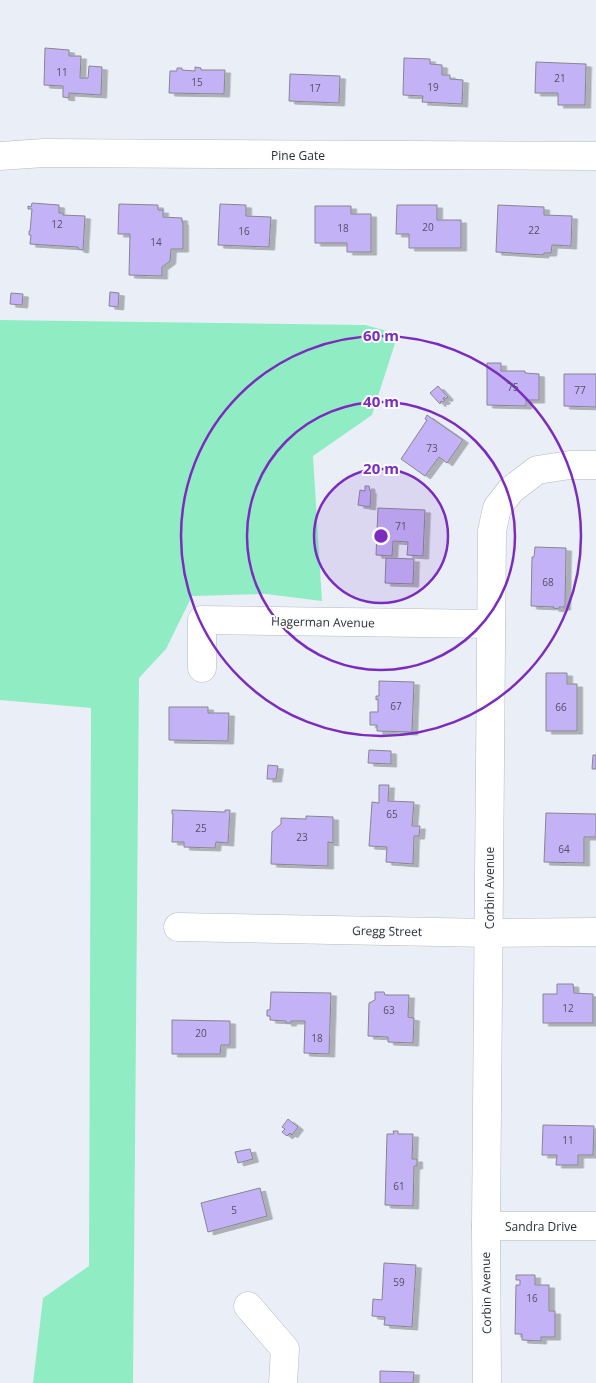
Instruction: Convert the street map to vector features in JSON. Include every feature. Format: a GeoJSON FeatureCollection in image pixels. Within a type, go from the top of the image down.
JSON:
{"type":"FeatureCollection","features":[{"type":"Feature","properties":{"kind":"street","name":"Pine Gate"},"geometry":{"type":"LineString","coordinates":[[0,156],[44,154],[596,156]]}},
{"type":"Feature","properties":{"kind":"street","name":"Corbin Avenue"},"geometry":{"type":"LineString","coordinates":[[487,1383],[486,1226],[492,531],[497,508],[511,490],[537,470],[570,465],[596,465]]}},
{"type":"Feature","properties":{"kind":"street","name":"Hagerman Avenue"},"geometry":{"type":"LineString","coordinates":[[202,668],[202,620],[491,624]]}},
{"type":"Feature","properties":{"kind":"street","name":"Gregg Street"},"geometry":{"type":"LineString","coordinates":[[178,927],[596,932]]}},
{"type":"Feature","properties":{"kind":"street","name":"Sandra Drive"},"geometry":{"type":"LineString","coordinates":[[486,1226],[596,1226]]}},
{"type":"Feature","properties":{"kind":"street"},"geometry":{"type":"LineString","coordinates":[[248,1306],[285,1348],[283,1383]]}},
{"type":"Feature","properties":{"kind":"green space"},"geometry":{"type":"Polygon","coordinates":[[[0,320],[365,325],[398,334],[372,415],[313,456],[322,601],[266,594],[192,596],[166,649],[139,678],[133,1383],[33,1383],[43,1298],[89,1266],[91,708],[0,700],[0,320]]]}},
{"type":"Feature","properties":{"kind":"building"},"geometry":{"type":"Polygon","coordinates":[[[45,48],[69,50],[69,56],[81,56],[80,78],[88,78],[89,66],[102,67],[101,95],[69,93],[69,98],[63,97],[63,86],[44,85],[45,48]]]}},
{"type":"Feature","properties":{"kind":"building"},"geometry":{"type":"Polygon","coordinates":[[[404,58],[430,59],[430,64],[442,65],[442,75],[450,75],[450,79],[463,80],[462,104],[422,102],[423,96],[403,95],[404,58]]]}},
{"type":"Feature","properties":{"kind":"building"},"geometry":{"type":"Polygon","coordinates":[[[536,62],[586,64],[585,105],[558,105],[558,93],[535,93],[536,62]]]}},
{"type":"Feature","properties":{"kind":"building"},"geometry":{"type":"Polygon","coordinates":[[[195,67],[201,68],[201,70],[225,70],[224,94],[169,93],[170,71],[177,71],[177,68],[182,68],[182,70],[195,71],[195,67]]]}},
{"type":"Feature","properties":{"kind":"building"},"geometry":{"type":"Polygon","coordinates":[[[290,74],[340,76],[339,103],[289,101],[290,74]]]}},
{"type":"Feature","properties":{"kind":"building"},"geometry":{"type":"Polygon","coordinates":[[[32,203],[59,205],[59,213],[63,213],[63,215],[85,216],[83,250],[78,249],[78,247],[30,244],[31,235],[29,235],[29,231],[32,209],[28,209],[28,206],[31,207],[32,203]]]}},
{"type":"Feature","properties":{"kind":"building"},"geometry":{"type":"Polygon","coordinates":[[[119,204],[158,205],[158,210],[163,210],[163,217],[182,218],[183,249],[171,249],[170,261],[162,267],[162,276],[129,275],[130,234],[118,234],[119,204]]]}},
{"type":"Feature","properties":{"kind":"building"},"geometry":{"type":"Polygon","coordinates":[[[220,204],[246,205],[246,216],[271,217],[269,247],[218,245],[220,204]]]}},
{"type":"Feature","properties":{"kind":"building"},"geometry":{"type":"Polygon","coordinates":[[[397,205],[437,205],[437,220],[461,220],[461,248],[409,248],[409,234],[396,234],[397,205]]]}},
{"type":"Feature","properties":{"kind":"building"},"geometry":{"type":"Polygon","coordinates":[[[498,205],[544,207],[544,215],[572,216],[571,246],[552,245],[551,253],[544,253],[543,255],[496,252],[498,205]]]}},
{"type":"Feature","properties":{"kind":"building"},"geometry":{"type":"Polygon","coordinates":[[[315,206],[351,206],[351,214],[371,214],[371,252],[347,252],[347,243],[315,243],[315,206]]]}},
{"type":"Feature","properties":{"kind":"building"},"geometry":{"type":"Polygon","coordinates":[[[110,292],[119,293],[118,307],[109,306],[110,292]]]}},
{"type":"Feature","properties":{"kind":"building"},"geometry":{"type":"Polygon","coordinates":[[[11,293],[23,294],[22,305],[10,304],[11,293]]]}},
{"type":"Feature","properties":{"kind":"building"},"geometry":{"type":"Polygon","coordinates":[[[487,363],[501,363],[501,371],[525,371],[525,373],[539,374],[539,400],[526,400],[526,406],[487,405],[487,363]]]}},
{"type":"Feature","properties":{"kind":"building"},"geometry":{"type":"Polygon","coordinates":[[[564,374],[596,374],[596,407],[564,406],[564,374]]]}},
{"type":"Feature","properties":{"kind":"building"},"geometry":{"type":"Polygon","coordinates":[[[438,386],[448,397],[446,399],[444,397],[443,399],[445,400],[441,401],[440,404],[430,393],[438,386]]]}},
{"type":"Feature","properties":{"kind":"building"},"geometry":{"type":"Polygon","coordinates":[[[427,415],[463,440],[447,463],[439,457],[425,476],[401,459],[427,420],[425,419],[427,415]]]}},
{"type":"Feature","properties":{"kind":"building"},"geometry":{"type":"Polygon","coordinates":[[[365,486],[369,486],[371,491],[370,507],[358,505],[360,490],[365,491],[365,486]]]}},
{"type":"Feature","properties":{"kind":"building"},"geometry":{"type":"Polygon","coordinates":[[[378,508],[425,510],[423,556],[407,555],[408,542],[393,541],[392,556],[376,555],[378,508]]]}},
{"type":"Feature","properties":{"kind":"building"},"geometry":{"type":"Polygon","coordinates":[[[535,547],[566,548],[565,607],[559,607],[559,609],[531,606],[532,557],[534,557],[535,547]]]}},
{"type":"Feature","properties":{"kind":"building"},"geometry":{"type":"Polygon","coordinates":[[[386,558],[414,559],[413,584],[385,583],[386,558]]]}},
{"type":"Feature","properties":{"kind":"building"},"geometry":{"type":"Polygon","coordinates":[[[546,673],[567,673],[567,684],[577,684],[577,731],[546,731],[546,673]]]}},
{"type":"Feature","properties":{"kind":"building"},"geometry":{"type":"Polygon","coordinates":[[[379,681],[414,682],[412,732],[377,731],[377,725],[370,725],[370,712],[378,712],[378,699],[376,700],[376,696],[379,696],[379,681]]]}},
{"type":"Feature","properties":{"kind":"building"},"geometry":{"type":"Polygon","coordinates":[[[169,707],[208,707],[208,713],[229,713],[228,741],[169,740],[169,707]]]}},
{"type":"Feature","properties":{"kind":"building"},"geometry":{"type":"Polygon","coordinates":[[[369,750],[391,751],[391,764],[368,763],[369,750]]]}},
{"type":"Feature","properties":{"kind":"building"},"geometry":{"type":"Polygon","coordinates":[[[593,755],[596,755],[596,769],[592,769],[593,755]]]}},
{"type":"Feature","properties":{"kind":"building"},"geometry":{"type":"Polygon","coordinates":[[[268,765],[278,766],[276,779],[267,779],[268,765]]]}},
{"type":"Feature","properties":{"kind":"building"},"geometry":{"type":"Polygon","coordinates":[[[379,785],[389,785],[388,801],[414,802],[412,826],[420,826],[419,836],[414,836],[413,864],[386,862],[387,847],[369,846],[372,802],[379,803],[379,785]]]}},
{"type":"Feature","properties":{"kind":"building"},"geometry":{"type":"Polygon","coordinates":[[[172,810],[225,812],[225,810],[230,810],[228,843],[216,842],[215,848],[184,847],[184,842],[172,842],[172,810]]]}},
{"type":"Feature","properties":{"kind":"building"},"geometry":{"type":"Polygon","coordinates":[[[546,813],[596,814],[596,837],[584,837],[584,863],[544,862],[546,813]]]}},
{"type":"Feature","properties":{"kind":"building"},"geometry":{"type":"Polygon","coordinates":[[[306,816],[333,817],[333,843],[328,842],[328,866],[271,864],[272,832],[281,824],[281,818],[306,819],[306,816]]]}},
{"type":"Feature","properties":{"kind":"building"},"geometry":{"type":"Polygon","coordinates":[[[557,984],[573,984],[574,993],[593,994],[593,1023],[543,1023],[543,994],[557,994],[557,984]]]}},
{"type":"Feature","properties":{"kind":"building"},"geometry":{"type":"Polygon","coordinates":[[[271,992],[331,993],[329,1054],[304,1053],[305,1021],[286,1023],[286,1021],[270,1020],[270,1016],[267,1016],[267,1010],[270,1010],[271,992]]]}},
{"type":"Feature","properties":{"kind":"building"},"geometry":{"type":"Polygon","coordinates":[[[375,992],[384,992],[385,995],[409,995],[408,1017],[414,1018],[413,1043],[388,1042],[388,1037],[368,1036],[369,1003],[375,1000],[375,992]]]}},
{"type":"Feature","properties":{"kind":"building"},"geometry":{"type":"Polygon","coordinates":[[[172,1020],[230,1021],[230,1045],[221,1045],[220,1054],[172,1054],[172,1020]]]}},
{"type":"Feature","properties":{"kind":"building"},"geometry":{"type":"Polygon","coordinates":[[[288,1119],[298,1127],[292,1135],[290,1133],[287,1136],[282,1132],[285,1129],[282,1127],[288,1119]]]}},
{"type":"Feature","properties":{"kind":"building"},"geometry":{"type":"Polygon","coordinates":[[[543,1125],[594,1126],[593,1155],[578,1155],[578,1165],[556,1165],[557,1155],[542,1155],[543,1125]]]}},
{"type":"Feature","properties":{"kind":"building"},"geometry":{"type":"Polygon","coordinates":[[[393,1131],[398,1131],[398,1134],[413,1134],[412,1159],[417,1159],[417,1166],[414,1166],[413,1206],[385,1205],[387,1134],[394,1134],[393,1131]]]}},
{"type":"Feature","properties":{"kind":"building"},"geometry":{"type":"Polygon","coordinates":[[[250,1149],[253,1159],[238,1163],[235,1152],[250,1149]]]}},
{"type":"Feature","properties":{"kind":"building"},"geometry":{"type":"Polygon","coordinates":[[[260,1188],[267,1216],[208,1232],[201,1203],[260,1188]]]}},
{"type":"Feature","properties":{"kind":"building"},"geometry":{"type":"Polygon","coordinates":[[[384,1263],[416,1265],[412,1327],[384,1325],[385,1317],[372,1316],[373,1299],[382,1300],[384,1263]]]}},
{"type":"Feature","properties":{"kind":"building"},"geometry":{"type":"Polygon","coordinates":[[[516,1275],[535,1275],[535,1285],[549,1285],[549,1311],[555,1311],[555,1337],[541,1337],[541,1341],[522,1340],[522,1334],[515,1334],[516,1285],[520,1285],[520,1280],[516,1280],[516,1275]]]}},
{"type":"Feature","properties":{"kind":"building"},"geometry":{"type":"Polygon","coordinates":[[[380,1371],[414,1372],[413,1383],[380,1383],[380,1371]]]}}]}
